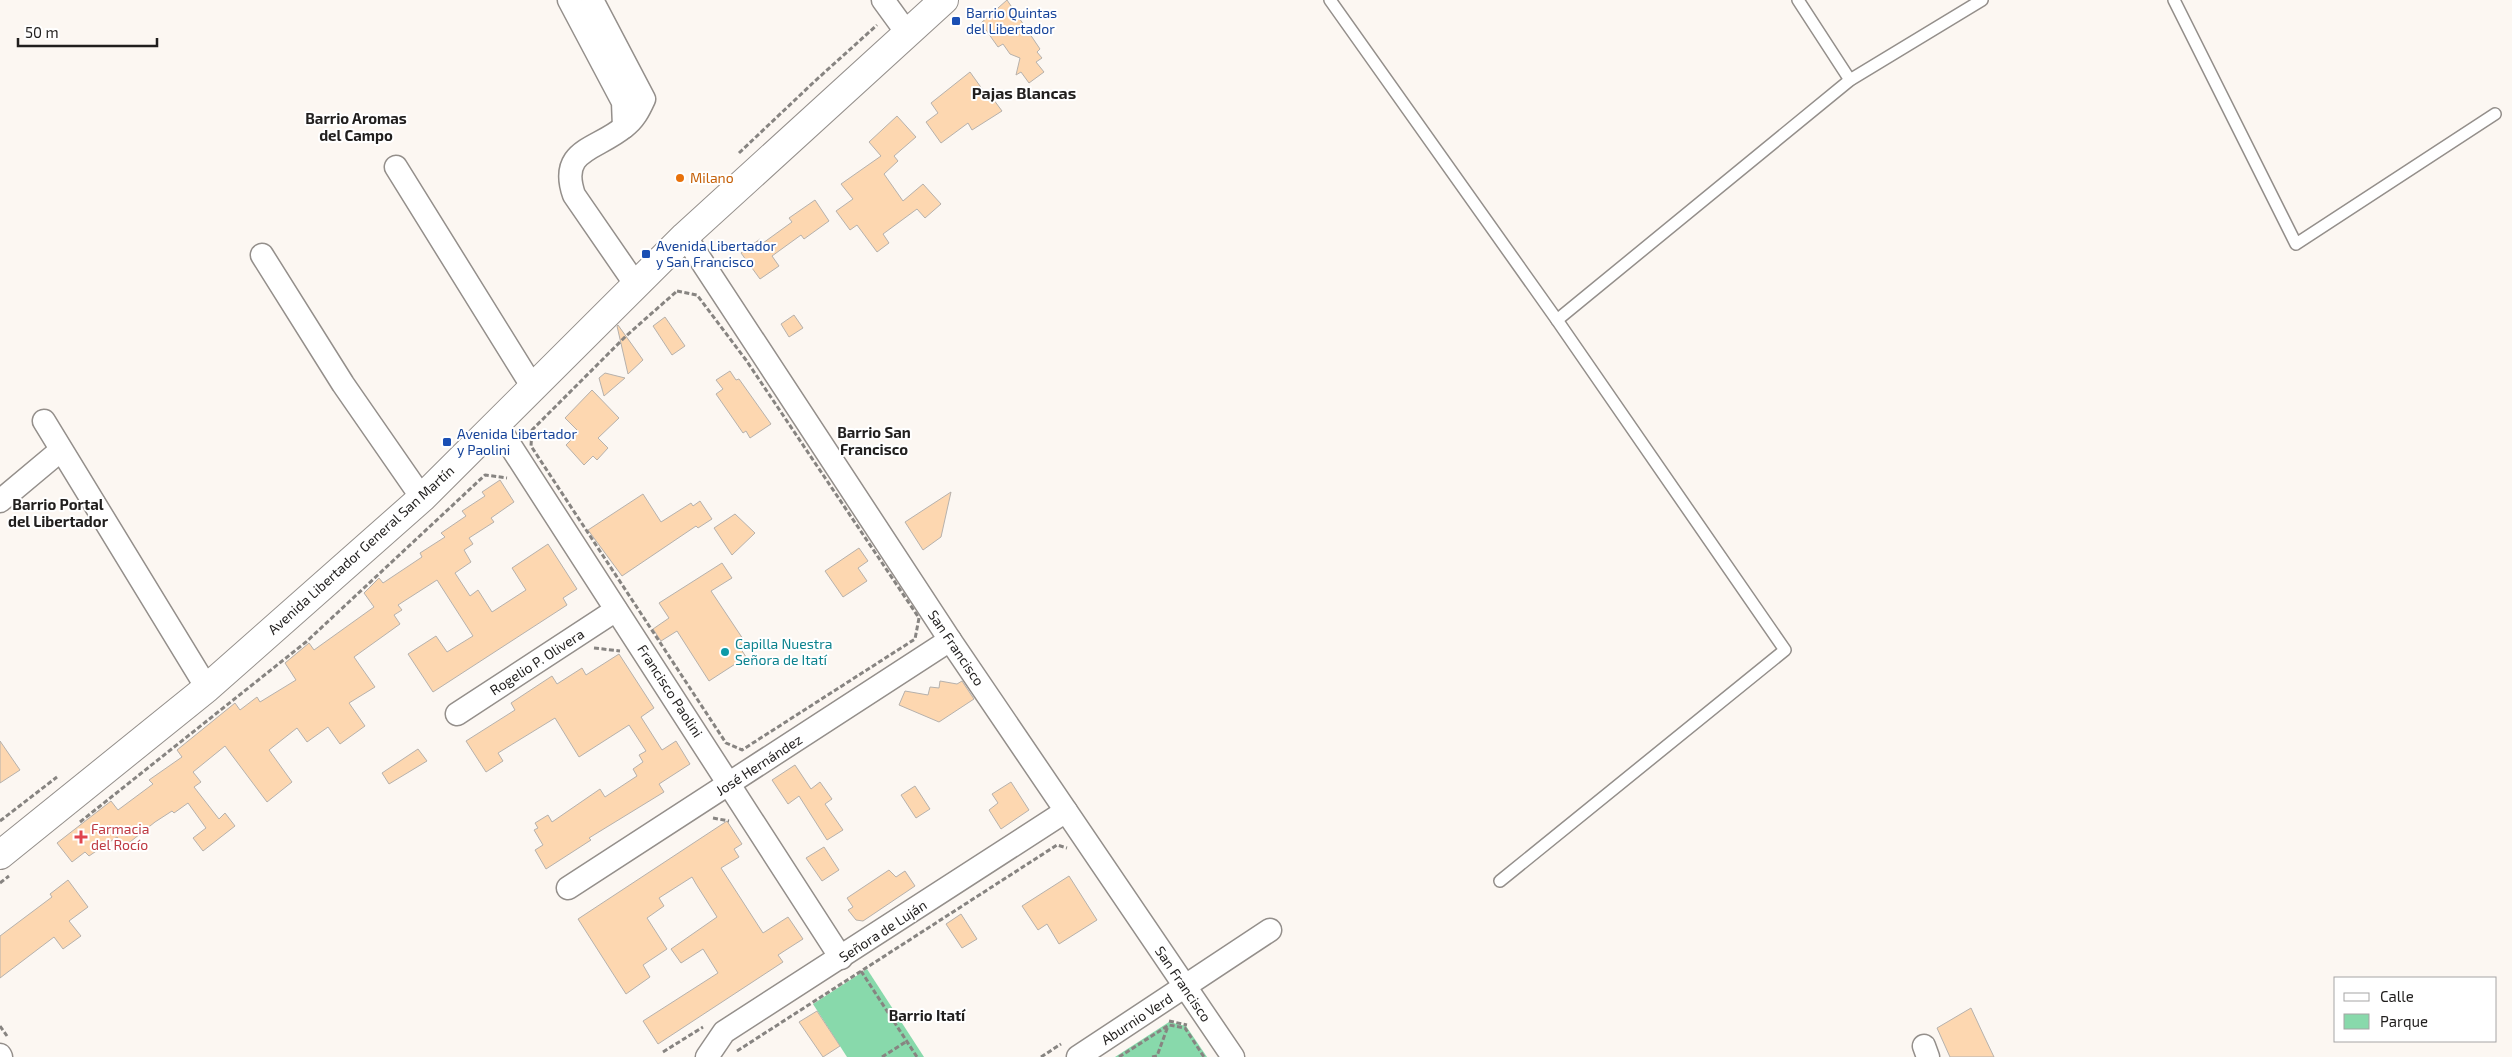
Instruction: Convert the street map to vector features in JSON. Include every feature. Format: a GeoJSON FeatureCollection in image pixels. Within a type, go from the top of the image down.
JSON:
{"type":"FeatureCollection","features":[{"type":"Feature","properties":{"kind":"main road","name":"Avenida Libertador General San Martín"},"geometry":{"type":"LineString","coordinates":[[8,863],[422,498],[684,236],[894,15],[944,0]]}},
{"type":"Feature","properties":{"kind":"street"},"geometry":{"type":"LineString","coordinates":[[569,0],[623,102],[624,128]]}},
{"type":"Feature","properties":{"kind":"street"},"geometry":{"type":"LineString","coordinates":[[592,0],[644,99],[638,112],[624,128],[588,149],[571,164],[568,179],[574,195],[636,285]]}},
{"type":"Feature","properties":{"kind":"street"},"geometry":{"type":"LineString","coordinates":[[396,167],[532,386]]}},
{"type":"Feature","properties":{"kind":"street","name":"San Francisco"},"geometry":{"type":"LineString","coordinates":[[684,236],[950,640],[1233,1057]]}},
{"type":"Feature","properties":{"kind":"street"},"geometry":{"type":"LineString","coordinates":[[262,255],[343,384],[422,498]]}},
{"type":"Feature","properties":{"kind":"street"},"geometry":{"type":"LineString","coordinates":[[44,421],[207,688]]}},
{"type":"Feature","properties":{"kind":"street","name":"Francisco Paolini"},"geometry":{"type":"LineString","coordinates":[[497,425],[730,783],[841,958]]}},
{"type":"Feature","properties":{"kind":"street"},"geometry":{"type":"LineString","coordinates":[[0,501],[60,450]]}},
{"type":"Feature","properties":{"kind":"street","name":"Rogelio P. Olivera"},"geometry":{"type":"LineString","coordinates":[[458,714],[616,610]]}},
{"type":"Feature","properties":{"kind":"street","name":"José Hernández"},"geometry":{"type":"LineString","coordinates":[[568,888],[950,640]]}},
{"type":"Feature","properties":{"kind":"street","name":"Señora de Luján"},"geometry":{"type":"LineString","coordinates":[[718,1056],[724,1032],[1066,811]]}},
{"type":"Feature","properties":{"kind":"street","name":"Aburnio Verd"},"geometry":{"type":"LineString","coordinates":[[1071,1049],[1185,987],[1270,930]]}},
{"type":"Feature","properties":{"kind":"lane"},"geometry":{"type":"LineString","coordinates":[[1330,0],[1557,320],[1785,650],[1500,881]]}},
{"type":"Feature","properties":{"kind":"lane"},"geometry":{"type":"LineString","coordinates":[[1798,0],[1850,80]]}},
{"type":"Feature","properties":{"kind":"lane"},"geometry":{"type":"LineString","coordinates":[[1557,320],[1850,80],[1982,0]]}},
{"type":"Feature","properties":{"kind":"lane"},"geometry":{"type":"LineString","coordinates":[[2174,0],[2296,244],[2496,114]]}},
{"type":"Feature","properties":{"kind":"path"},"geometry":{"type":"LineString","coordinates":[[732,160],[815,80],[894,15]]}},
{"type":"Feature","properties":{"kind":"path"},"geometry":{"type":"LineString","coordinates":[[677,291],[697,295],[746,360],[919,618],[915,639],[742,750],[726,743],[532,446],[532,430],[626,336],[677,291]]}},
{"type":"Feature","properties":{"kind":"path"},"geometry":{"type":"LineString","coordinates":[[79,823],[143,774],[306,642],[485,475],[506,477],[511,485]]}},
{"type":"Feature","properties":{"kind":"path"},"geometry":{"type":"LineString","coordinates":[[586,653],[594,648],[622,652]]}},
{"type":"Feature","properties":{"kind":"path"},"geometry":{"type":"LineString","coordinates":[[0,821],[64,772]]}},
{"type":"Feature","properties":{"kind":"path"},"geometry":{"type":"LineString","coordinates":[[706,823],[714,817],[730,822]]}},
{"type":"Feature","properties":{"kind":"path"},"geometry":{"type":"LineString","coordinates":[[718,1056],[861,971],[1057,845],[1071,849]]}},
{"type":"Feature","properties":{"kind":"path"},"geometry":{"type":"LineString","coordinates":[[0,883],[8,863]]}},
{"type":"Feature","properties":{"kind":"path"},"geometry":{"type":"LineString","coordinates":[[861,971],[917,1057]]}},
{"type":"Feature","properties":{"kind":"path"},"geometry":{"type":"LineString","coordinates":[[1156,1057],[1168,1023]]}},
{"type":"Feature","properties":{"kind":"path"},"geometry":{"type":"LineString","coordinates":[[1168,1023],[1185,1028],[1204,1057]]}},
{"type":"Feature","properties":{"kind":"path"},"geometry":{"type":"LineString","coordinates":[[1119,1057],[1168,1023],[1187,1025],[1208,1057]]}},
{"type":"Feature","properties":{"kind":"path"},"geometry":{"type":"LineString","coordinates":[[663,1052],[703,1026]]}},
{"type":"Feature","properties":{"kind":"path"},"geometry":{"type":"LineString","coordinates":[[882,1057],[907,1041]]}},
{"type":"Feature","properties":{"kind":"path"},"geometry":{"type":"LineString","coordinates":[[1041,1057],[1071,1049]]}},
{"type":"Feature","properties":{"kind":"green space"},"geometry":{"type":"Polygon","coordinates":[[[867,969],[924,1057],[847,1057],[813,1004],[867,969]]]}},
{"type":"Feature","properties":{"kind":"green space"},"geometry":{"type":"Polygon","coordinates":[[[1169,1022],[1186,1026],[1207,1057],[1115,1057],[1169,1022]]]}},
{"type":"Feature","properties":{"kind":"building"},"geometry":{"type":"Polygon","coordinates":[[[1007,0],[1040,49],[1037,52],[1042,58],[1036,62],[1044,72],[1029,83],[1021,72],[1016,75],[1020,58],[1010,54],[1003,44],[998,47],[981,23],[1007,0]]]}},
{"type":"Feature","properties":{"kind":"building"},"geometry":{"type":"Polygon","coordinates":[[[970,72],[985,93],[988,92],[1002,111],[972,130],[968,123],[941,143],[926,122],[938,113],[931,103],[970,72]]]}},
{"type":"Feature","properties":{"kind":"building"},"geometry":{"type":"Polygon","coordinates":[[[897,116],[916,137],[894,156],[898,161],[884,174],[903,201],[923,184],[941,204],[925,218],[917,209],[883,234],[889,243],[877,252],[857,225],[850,230],[836,211],[853,199],[841,184],[881,156],[869,142],[897,116]]]}},
{"type":"Feature","properties":{"kind":"building"},"geometry":{"type":"Polygon","coordinates":[[[815,200],[829,221],[804,239],[801,235],[772,256],[779,266],[760,279],[741,253],[760,239],[763,243],[792,222],[789,218],[815,200]]]}},
{"type":"Feature","properties":{"kind":"building"},"geometry":{"type":"Polygon","coordinates":[[[794,315],[803,328],[789,337],[781,324],[794,315]]]}},
{"type":"Feature","properties":{"kind":"building"},"geometry":{"type":"Polygon","coordinates":[[[665,317],[685,346],[672,355],[653,326],[665,317]]]}},
{"type":"Feature","properties":{"kind":"building"},"geometry":{"type":"Polygon","coordinates":[[[617,326],[643,360],[628,374],[617,326]]]}},
{"type":"Feature","properties":{"kind":"building"},"geometry":{"type":"Polygon","coordinates":[[[730,371],[736,380],[739,379],[771,424],[750,438],[746,431],[743,433],[716,394],[723,389],[716,380],[730,371]]]}},
{"type":"Feature","properties":{"kind":"building"},"geometry":{"type":"Polygon","coordinates":[[[605,373],[625,378],[604,396],[599,378],[605,373]]]}},
{"type":"Feature","properties":{"kind":"building"},"geometry":{"type":"Polygon","coordinates":[[[592,390],[619,418],[598,438],[608,448],[597,460],[593,456],[584,465],[566,445],[579,432],[565,418],[592,390]]]}},
{"type":"Feature","properties":{"kind":"building"},"geometry":{"type":"Polygon","coordinates":[[[500,480],[514,502],[491,518],[494,522],[469,538],[473,544],[464,550],[471,562],[455,573],[470,596],[478,590],[492,612],[526,590],[512,568],[548,544],[577,589],[563,598],[567,605],[433,692],[408,654],[436,636],[447,652],[473,636],[437,580],[398,605],[402,610],[394,615],[400,624],[354,657],[375,687],[349,703],[365,726],[340,744],[328,727],[307,742],[297,728],[269,750],[292,782],[267,802],[225,746],[193,772],[201,782],[194,787],[219,819],[225,813],[235,826],[203,851],[193,838],[206,828],[188,803],[174,813],[172,811],[155,822],[125,846],[117,837],[89,856],[85,852],[72,862],[57,843],[111,801],[118,810],[153,784],[149,780],[182,757],[177,750],[235,703],[240,710],[257,697],[260,702],[296,680],[285,663],[309,643],[314,650],[374,607],[364,593],[379,578],[383,583],[422,557],[420,553],[445,537],[441,533],[466,516],[462,511],[485,496],[482,492],[500,480]]]}},
{"type":"Feature","properties":{"kind":"building"},"geometry":{"type":"Polygon","coordinates":[[[951,492],[941,537],[923,550],[905,522],[951,492]]]}},
{"type":"Feature","properties":{"kind":"building"},"geometry":{"type":"Polygon","coordinates":[[[643,494],[661,522],[691,503],[693,506],[700,501],[712,519],[698,528],[696,526],[622,576],[588,530],[643,494]]]}},
{"type":"Feature","properties":{"kind":"building"},"geometry":{"type":"Polygon","coordinates":[[[735,514],[755,533],[732,555],[714,528],[735,514]]]}},
{"type":"Feature","properties":{"kind":"building"},"geometry":{"type":"Polygon","coordinates":[[[859,548],[868,561],[858,568],[867,581],[843,597],[825,571],[859,548]]]}},
{"type":"Feature","properties":{"kind":"building"},"geometry":{"type":"Polygon","coordinates":[[[722,563],[732,578],[711,591],[745,642],[739,646],[746,657],[709,681],[677,631],[661,641],[653,629],[669,618],[659,603],[722,563]]]}},
{"type":"Feature","properties":{"kind":"building"},"geometry":{"type":"Polygon","coordinates":[[[619,654],[654,708],[641,717],[662,750],[676,741],[690,764],[659,784],[664,792],[589,838],[591,840],[546,869],[535,850],[543,845],[534,830],[538,828],[535,823],[548,815],[552,822],[600,789],[605,797],[637,776],[633,769],[643,762],[639,755],[646,751],[629,725],[579,757],[555,718],[498,753],[503,761],[486,772],[466,741],[515,710],[511,703],[552,676],[557,684],[582,668],[586,675],[619,654]]]}},
{"type":"Feature","properties":{"kind":"building"},"geometry":{"type":"Polygon","coordinates":[[[940,681],[957,684],[962,681],[974,699],[939,722],[899,705],[905,691],[928,695],[930,687],[939,688],[940,681]]]}},
{"type":"Feature","properties":{"kind":"building"},"geometry":{"type":"Polygon","coordinates":[[[0,741],[20,770],[0,783],[0,741]]]}},
{"type":"Feature","properties":{"kind":"building"},"geometry":{"type":"Polygon","coordinates":[[[418,749],[427,761],[389,784],[382,773],[418,749]]]}},
{"type":"Feature","properties":{"kind":"building"},"geometry":{"type":"Polygon","coordinates":[[[795,765],[811,789],[820,782],[832,799],[825,804],[843,830],[827,840],[799,796],[788,804],[772,780],[795,765]]]}},
{"type":"Feature","properties":{"kind":"building"},"geometry":{"type":"Polygon","coordinates":[[[1011,782],[1029,810],[1001,829],[989,810],[998,803],[992,794],[1011,782]]]}},
{"type":"Feature","properties":{"kind":"building"},"geometry":{"type":"Polygon","coordinates":[[[915,786],[930,809],[916,818],[901,795],[915,786]]]}},
{"type":"Feature","properties":{"kind":"building"},"geometry":{"type":"Polygon","coordinates":[[[727,821],[742,844],[734,849],[739,857],[721,868],[763,933],[788,917],[803,939],[778,955],[783,962],[658,1044],[643,1021],[718,973],[703,949],[681,963],[671,949],[717,917],[692,877],[659,898],[664,906],[647,918],[667,949],[643,965],[650,977],[626,994],[578,919],[727,821]]]}},
{"type":"Feature","properties":{"kind":"building"},"geometry":{"type":"Polygon","coordinates":[[[824,847],[839,870],[822,881],[806,858],[824,847]]]}},
{"type":"Feature","properties":{"kind":"building"},"geometry":{"type":"Polygon","coordinates":[[[889,870],[896,877],[905,871],[915,886],[863,921],[856,920],[848,910],[853,907],[847,898],[889,870]]]}},
{"type":"Feature","properties":{"kind":"building"},"geometry":{"type":"Polygon","coordinates":[[[1069,876],[1097,920],[1059,944],[1047,924],[1038,930],[1022,906],[1069,876]]]}},
{"type":"Feature","properties":{"kind":"building"},"geometry":{"type":"Polygon","coordinates":[[[68,880],[88,907],[69,921],[81,936],[63,949],[54,937],[0,978],[0,936],[52,897],[50,894],[68,880]]]}},
{"type":"Feature","properties":{"kind":"building"},"geometry":{"type":"Polygon","coordinates":[[[961,914],[977,939],[962,948],[946,924],[961,914]]]}},
{"type":"Feature","properties":{"kind":"building"},"geometry":{"type":"Polygon","coordinates":[[[1971,1008],[1994,1057],[1950,1057],[1937,1028],[1971,1008]]]}},
{"type":"Feature","properties":{"kind":"building"},"geometry":{"type":"Polygon","coordinates":[[[817,1011],[840,1046],[823,1057],[799,1022],[817,1011]]]}},
{"type":"Feature","properties":{"kind":"place","name":"Barrio Quintas del Libertador"},"geometry":{"type":"Point","coordinates":[956,21]}},
{"type":"Feature","properties":{"kind":"place","name":"Milano"},"geometry":{"type":"Point","coordinates":[680,178]}},
{"type":"Feature","properties":{"kind":"place","name":"Avenida Libertador y San Francisco"},"geometry":{"type":"Point","coordinates":[646,254]}},
{"type":"Feature","properties":{"kind":"place","name":"Avenida Libertador y Paolini"},"geometry":{"type":"Point","coordinates":[447,442]}},
{"type":"Feature","properties":{"kind":"place","name":"Capilla Nuestra Señora de Itatí"},"geometry":{"type":"Point","coordinates":[725,652]}},
{"type":"Feature","properties":{"kind":"place","name":"Farmacia del Rocío"},"geometry":{"type":"Point","coordinates":[81,837]}},
{"type":"Feature","properties":{"kind":"district","name":"Pajas Blancas"},"geometry":{"type":"Point","coordinates":[1024,93]}},
{"type":"Feature","properties":{"kind":"district","name":"Barrio Aromas del Campo"},"geometry":{"type":"Point","coordinates":[356,128]}},
{"type":"Feature","properties":{"kind":"district","name":"Barrio San Francisco"},"geometry":{"type":"Point","coordinates":[874,442]}},
{"type":"Feature","properties":{"kind":"district","name":"Barrio Portal del Libertador"},"geometry":{"type":"Point","coordinates":[58,514]}},
{"type":"Feature","properties":{"kind":"district","name":"Barrio Itatí"},"geometry":{"type":"Point","coordinates":[927,1016]}}]}
